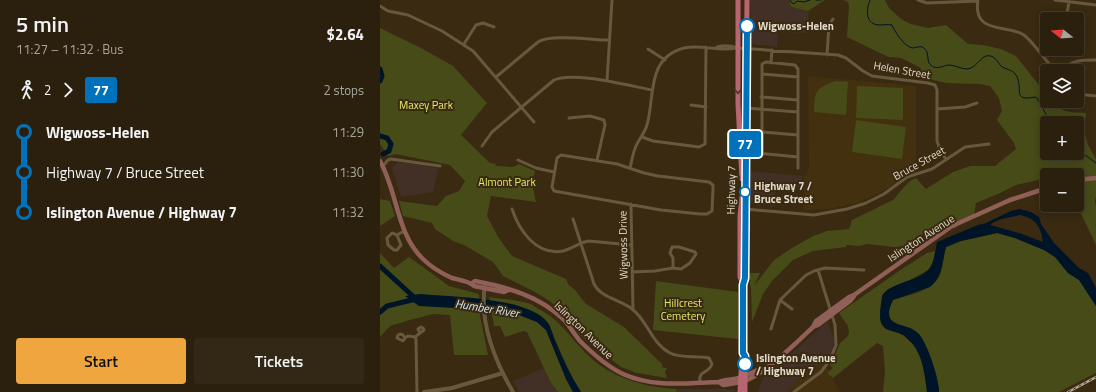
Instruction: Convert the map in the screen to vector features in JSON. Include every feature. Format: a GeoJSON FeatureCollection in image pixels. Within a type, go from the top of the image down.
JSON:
{"type":"FeatureCollection","features":[{"type":"Feature","properties":{"kind":"main road","name":"Highway 7"},"geometry":{"type":"LineString","coordinates":[[738,0],[738,119],[742,175],[745,278],[743,285],[743,353],[745,356],[740,392]]}},
{"type":"Feature","properties":{"kind":"main road","name":"Highway 7"},"geometry":{"type":"LineString","coordinates":[[743,209],[747,0]]}},
{"type":"Feature","properties":{"kind":"main road","name":"Islington Avenue"},"geometry":{"type":"LineString","coordinates":[[380,161],[383,166],[404,231],[418,254],[434,268],[451,277],[472,283],[475,281],[485,286],[505,287],[540,302],[551,309],[567,323],[580,340],[600,360],[624,374],[652,382],[680,384],[743,379],[761,373],[763,369],[779,358],[849,297],[952,226],[1010,200],[1040,190]]}},
{"type":"Feature","properties":{"kind":"main road"},"geometry":{"type":"LineString","coordinates":[[1084,179],[1096,178]]}},
{"type":"Feature","properties":{"kind":"main road","name":"Highway 7"},"geometry":{"type":"LineString","coordinates":[[743,379],[745,392]]}},
{"type":"Feature","properties":{"kind":"street"},"geometry":{"type":"LineString","coordinates":[[607,81],[612,0]]}},
{"type":"Feature","properties":{"kind":"street"},"geometry":{"type":"LineString","coordinates":[[918,0],[927,3],[978,1],[977,6],[979,13],[986,23],[993,27],[1022,34],[1049,64]]}},
{"type":"Feature","properties":{"kind":"street"},"geometry":{"type":"LineString","coordinates":[[1055,0],[1096,5]]}},
{"type":"Feature","properties":{"kind":"street"},"geometry":{"type":"LineString","coordinates":[[1067,12],[1069,2]]}},
{"type":"Feature","properties":{"kind":"street"},"geometry":{"type":"LineString","coordinates":[[380,6],[412,17],[445,32],[464,44],[476,54],[534,122]]}},
{"type":"Feature","properties":{"kind":"street"},"geometry":{"type":"LineString","coordinates":[[827,54],[829,25],[833,19]]}},
{"type":"Feature","properties":{"kind":"street"},"geometry":{"type":"LineString","coordinates":[[464,44],[476,25],[483,23],[494,27]]}},
{"type":"Feature","properties":{"kind":"street"},"geometry":{"type":"LineString","coordinates":[[496,77],[538,42],[546,38],[555,37],[609,40]]}},
{"type":"Feature","properties":{"kind":"street"},"geometry":{"type":"LineString","coordinates":[[630,168],[634,150],[647,125],[655,75],[665,60],[672,54],[684,48],[717,48],[722,46],[731,46],[738,48]]}},
{"type":"Feature","properties":{"kind":"street"},"geometry":{"type":"LineString","coordinates":[[642,137],[653,141],[699,147],[706,141],[706,48]]}},
{"type":"Feature","properties":{"kind":"street","name":"Helen Street"},"geometry":{"type":"LineString","coordinates":[[738,48],[838,56],[846,58],[872,76],[935,85],[937,90],[937,141],[940,152],[946,159]]}},
{"type":"Feature","properties":{"kind":"street"},"geometry":{"type":"LineString","coordinates":[[648,49],[665,60]]}},
{"type":"Feature","properties":{"kind":"street"},"geometry":{"type":"LineString","coordinates":[[771,63],[772,50]]}},
{"type":"Feature","properties":{"kind":"street"},"geometry":{"type":"LineString","coordinates":[[1068,64],[1084,59],[1096,60]]}},
{"type":"Feature","properties":{"kind":"street"},"geometry":{"type":"LineString","coordinates":[[762,154],[762,64],[771,63],[795,65],[798,69],[798,168]]}},
{"type":"Feature","properties":{"kind":"street"},"geometry":{"type":"LineString","coordinates":[[762,74],[798,77]]}},
{"type":"Feature","properties":{"kind":"street"},"geometry":{"type":"LineString","coordinates":[[482,146],[492,132],[554,80],[560,77],[597,79],[652,90]]}},
{"type":"Feature","properties":{"kind":"street"},"geometry":{"type":"LineString","coordinates":[[1084,95],[1096,96]]}},
{"type":"Feature","properties":{"kind":"street"},"geometry":{"type":"LineString","coordinates":[[761,97],[798,100]]}},
{"type":"Feature","properties":{"kind":"street"},"geometry":{"type":"LineString","coordinates":[[937,109],[965,107],[978,102]]}},
{"type":"Feature","properties":{"kind":"street"},"geometry":{"type":"LineString","coordinates":[[691,106],[706,107]]}},
{"type":"Feature","properties":{"kind":"street"},"geometry":{"type":"LineString","coordinates":[[746,108],[798,112]]}},
{"type":"Feature","properties":{"kind":"street"},"geometry":{"type":"LineString","coordinates":[[569,118],[590,116],[604,120],[605,125],[597,160]]}},
{"type":"Feature","properties":{"kind":"street"},"geometry":{"type":"LineString","coordinates":[[762,132],[798,135]]}},
{"type":"Feature","properties":{"kind":"street","name":"Bruce Street"},"geometry":{"type":"LineString","coordinates":[[743,209],[814,215],[847,209],[884,194],[908,177],[928,171],[965,147],[989,144]]}},
{"type":"Feature","properties":{"kind":"street"},"geometry":{"type":"LineString","coordinates":[[745,152],[798,157]]}},
{"type":"Feature","properties":{"kind":"street","name":"Wigwoss Drive"},"geometry":{"type":"LineString","coordinates":[[561,155],[597,160],[630,168],[658,176],[709,182],[713,185],[713,209],[707,214],[661,210],[554,191],[552,187],[557,158],[561,155]]}},
{"type":"Feature","properties":{"kind":"street"},"geometry":{"type":"LineString","coordinates":[[383,166],[388,160],[391,159],[440,166]]}},
{"type":"Feature","properties":{"kind":"street"},"geometry":{"type":"LineString","coordinates":[[518,160],[536,168],[554,172]]}},
{"type":"Feature","properties":{"kind":"street","name":"Wigwoss Drive"},"geometry":{"type":"LineString","coordinates":[[631,204],[633,309]]}},
{"type":"Feature","properties":{"kind":"street"},"geometry":{"type":"LineString","coordinates":[[512,208],[514,216],[522,231],[530,240],[539,247],[555,252],[567,250],[581,243],[593,241],[632,245]]}},
{"type":"Feature","properties":{"kind":"street"},"geometry":{"type":"LineString","coordinates":[[573,219],[594,284],[597,289],[603,294],[633,309],[645,323],[654,339],[663,348],[675,355],[684,357],[709,358],[712,364],[711,367],[699,376],[700,383]]}},
{"type":"Feature","properties":{"kind":"street"},"geometry":{"type":"LineString","coordinates":[[397,235],[401,245],[397,250],[394,250],[388,245],[387,238],[392,233],[397,235],[404,231]]}},
{"type":"Feature","properties":{"kind":"street"},"geometry":{"type":"LineString","coordinates":[[632,272],[655,271],[673,268],[681,269],[693,260],[696,254],[695,252],[679,247],[672,247],[670,253],[673,258],[673,268]]}},
{"type":"Feature","properties":{"kind":"street"},"geometry":{"type":"LineString","coordinates":[[771,329],[780,300],[810,272],[825,268],[864,270]]}},
{"type":"Feature","properties":{"kind":"street"},"geometry":{"type":"LineString","coordinates":[[794,392],[821,372],[831,358],[837,341],[835,325],[830,313],[818,270]]}},
{"type":"Feature","properties":{"kind":"street"},"geometry":{"type":"LineString","coordinates":[[485,286],[485,316],[488,333],[503,373],[513,392]]}},
{"type":"Feature","properties":{"kind":"street"},"geometry":{"type":"LineString","coordinates":[[780,300],[792,310]]}},
{"type":"Feature","properties":{"kind":"street"},"geometry":{"type":"LineString","coordinates":[[405,338],[408,336],[415,337],[420,333]]}},
{"type":"Feature","properties":{"kind":"street"},"geometry":{"type":"LineString","coordinates":[[415,337],[417,392]]}},
{"type":"Feature","properties":{"kind":"street"},"geometry":{"type":"LineString","coordinates":[[424,392],[453,390],[503,373]]}},
{"type":"Feature","properties":{"kind":"shaded area"},"geometry":{"type":"Polygon","coordinates":[[[750,0],[789,0],[791,7],[808,11],[808,33],[778,32],[777,47],[754,44],[752,42],[750,0]]]}},
{"type":"Feature","properties":{"kind":"shaded area"},"geometry":{"type":"Polygon","coordinates":[[[808,76],[916,86],[916,171],[883,191],[858,203],[829,209],[804,210],[804,176],[809,169],[808,76]]]}},
{"type":"Feature","properties":{"kind":"shaded area"},"geometry":{"type":"Polygon","coordinates":[[[398,162],[438,168],[433,192],[401,197],[392,168],[398,162]]]}},
{"type":"Feature","properties":{"kind":"shaded area"},"geometry":{"type":"Polygon","coordinates":[[[749,171],[802,176],[802,189],[776,186],[775,206],[749,203],[749,171]]]}},
{"type":"Feature","properties":{"kind":"shaded area"},"geometry":{"type":"Polygon","coordinates":[[[828,321],[834,340],[832,352],[823,361],[798,380],[788,392],[758,392],[764,375],[796,350],[828,321]]]}},
{"type":"Feature","properties":{"kind":"shaded area"},"geometry":{"type":"Polygon","coordinates":[[[823,361],[840,392],[788,392],[798,380],[823,361]]]}},
{"type":"Feature","properties":{"kind":"shaded area"},"geometry":{"type":"Polygon","coordinates":[[[544,368],[551,383],[558,392],[519,392],[513,381],[544,368]]]}},
{"type":"Feature","properties":{"kind":"shaded area"},"geometry":{"type":"Polygon","coordinates":[[[676,389],[735,389],[735,392],[677,392],[676,389]]]}},
{"type":"Feature","properties":{"kind":"green space"},"geometry":{"type":"Polygon","coordinates":[[[789,0],[825,0],[808,11],[791,7],[789,0]]]}},
{"type":"Feature","properties":{"kind":"green space"},"geometry":{"type":"Polygon","coordinates":[[[842,0],[885,0],[889,8],[901,19],[911,24],[928,28],[946,25],[968,44],[983,45],[1001,49],[1016,56],[1040,87],[1040,108],[1058,108],[1066,111],[1086,113],[1084,130],[1088,145],[1096,159],[1096,245],[1080,212],[1084,212],[1084,168],[1040,168],[1040,180],[1016,185],[976,203],[974,215],[955,228],[938,224],[903,246],[895,247],[867,244],[859,246],[846,245],[846,247],[813,251],[793,260],[772,281],[763,294],[752,322],[751,289],[748,273],[760,273],[754,286],[774,260],[792,248],[813,236],[827,231],[849,229],[852,220],[893,200],[910,181],[916,178],[926,189],[953,172],[970,166],[995,166],[1016,149],[1014,143],[997,120],[1002,111],[999,98],[990,86],[980,84],[946,83],[920,77],[921,68],[901,58],[889,57],[847,37],[849,5],[847,1],[842,0]]]}},
{"type":"Feature","properties":{"kind":"green space","name":"Maxey Park"},"geometry":{"type":"Polygon","coordinates":[[[380,28],[423,49],[453,66],[487,103],[461,135],[490,163],[496,164],[495,165],[497,166],[513,167],[519,164],[535,171],[532,184],[536,202],[491,196],[487,216],[498,237],[512,256],[566,279],[568,284],[586,304],[624,327],[662,364],[663,368],[667,368],[665,372],[667,378],[637,373],[621,367],[580,335],[568,317],[551,302],[503,276],[493,262],[464,245],[453,241],[435,229],[432,223],[403,216],[399,201],[437,206],[446,196],[459,191],[465,181],[450,165],[396,154],[388,156],[380,144],[380,28]]]}},
{"type":"Feature","properties":{"kind":"green space"},"geometry":{"type":"Polygon","coordinates":[[[836,81],[848,82],[846,115],[814,112],[817,92],[823,86],[836,81]]]}},
{"type":"Feature","properties":{"kind":"green space"},"geometry":{"type":"Polygon","coordinates":[[[857,86],[903,88],[903,120],[856,118],[857,86]]]}},
{"type":"Feature","properties":{"kind":"green space"},"geometry":{"type":"Polygon","coordinates":[[[856,120],[906,127],[902,159],[852,152],[856,120]]]}},
{"type":"Feature","properties":{"kind":"green space"},"geometry":{"type":"Polygon","coordinates":[[[380,199],[390,201],[395,216],[380,226],[380,199]]]}},
{"type":"Feature","properties":{"kind":"green space"},"geometry":{"type":"Polygon","coordinates":[[[997,233],[1015,238],[1044,250],[1055,257],[1068,273],[1079,280],[1096,306],[1096,373],[1059,392],[939,392],[939,387],[911,328],[895,323],[892,320],[889,313],[890,307],[893,300],[924,290],[935,282],[941,273],[946,247],[961,241],[997,233]]]}},
{"type":"Feature","properties":{"kind":"green space"},"geometry":{"type":"Polygon","coordinates":[[[935,251],[930,268],[905,283],[888,289],[882,295],[880,315],[885,329],[903,335],[914,346],[921,360],[927,392],[883,392],[885,372],[883,346],[877,343],[833,378],[828,374],[828,372],[833,368],[830,366],[840,343],[849,333],[848,326],[839,313],[899,271],[927,253],[935,251]]]}},
{"type":"Feature","properties":{"kind":"green space"},"geometry":{"type":"Polygon","coordinates":[[[380,253],[394,268],[409,257],[449,286],[479,294],[480,316],[488,355],[454,355],[450,315],[433,314],[390,326],[380,337],[380,253]]]}},
{"type":"Feature","properties":{"kind":"green space","name":"Hillcrest Cemetery"},"geometry":{"type":"Polygon","coordinates":[[[656,281],[738,292],[738,339],[653,330],[656,281]]]}},
{"type":"Feature","properties":{"kind":"green space"},"geometry":{"type":"Polygon","coordinates":[[[489,297],[531,304],[548,314],[591,358],[612,373],[637,383],[676,389],[677,392],[581,392],[572,378],[548,323],[516,305],[490,301],[489,297]]]}},
{"type":"Feature","properties":{"kind":"green space"},"geometry":{"type":"Polygon","coordinates":[[[491,310],[519,315],[537,322],[546,330],[566,379],[573,392],[558,392],[551,383],[527,332],[523,331],[505,337],[500,326],[494,326],[491,310]]]}},
{"type":"Feature","properties":{"kind":"water"},"geometry":{"type":"Polygon","coordinates":[[[1019,209],[1031,212],[1039,217],[1041,224],[1054,243],[1079,268],[1088,273],[1096,288],[1096,306],[1079,280],[1068,273],[1055,257],[1044,250],[1015,238],[997,233],[961,241],[946,247],[940,274],[934,283],[930,287],[893,300],[889,310],[889,316],[892,321],[914,330],[919,334],[926,346],[939,386],[939,392],[927,392],[923,366],[916,348],[903,335],[887,329],[882,325],[880,311],[884,293],[888,289],[918,277],[929,269],[934,260],[937,242],[986,223],[1011,211],[1019,209]],[[1020,215],[1004,218],[990,225],[1019,233],[1043,242],[1041,232],[1037,224],[1026,216],[1020,215]]]}},
{"type":"Feature","properties":{"kind":"water"},"geometry":{"type":"Polygon","coordinates":[[[420,294],[507,303],[538,314],[548,323],[564,362],[581,392],[573,392],[566,379],[546,330],[537,322],[519,315],[491,310],[419,306],[405,296],[420,294]]]}},
{"type":"Feature","properties":{"kind":"waterway"},"geometry":{"type":"LineString","coordinates":[[790,0],[794,4],[797,1],[804,2],[810,0]]}},
{"type":"Feature","properties":{"kind":"waterway"},"geometry":{"type":"LineString","coordinates":[[816,0],[821,0]]}},
{"type":"Feature","properties":{"kind":"waterway"},"geometry":{"type":"LineString","coordinates":[[870,0],[867,12],[869,20],[875,24],[892,25],[906,45],[912,48],[924,48],[931,66],[937,68],[951,65],[967,69],[974,66],[986,56],[993,57],[1001,66],[1016,75],[1021,96],[1023,98],[1037,98],[1047,116]]}},
{"type":"Feature","properties":{"kind":"waterway"},"geometry":{"type":"LineString","coordinates":[[380,69],[382,76],[380,81]]}},
{"type":"Feature","properties":{"kind":"waterway"},"geometry":{"type":"LineString","coordinates":[[380,136],[387,138],[391,144],[389,151],[383,154]]}},
{"type":"Feature","properties":{"kind":"waterway"},"geometry":{"type":"LineString","coordinates":[[1084,154],[1096,163]]}},
{"type":"Feature","properties":{"kind":"waterway"},"geometry":{"type":"LineString","coordinates":[[380,266],[415,298]]}},
{"type":"Feature","properties":{"kind":"waterway","name":"Humber River"},"geometry":{"type":"LineString","coordinates":[[380,312],[387,306],[416,299]]}},
{"type":"Feature","properties":{"kind":"railway"},"geometry":{"type":"LineString","coordinates":[[1068,392],[1096,377]]}},
{"type":"Feature","properties":{"kind":"bus line","name":"77"},"geometry":{"type":"LineString","coordinates":[[745,364],[745,356],[743,353],[743,285],[745,278],[747,26]]}},
{"type":"Feature","properties":{"kind":"place","name":"Wigwoss-Helen"},"geometry":{"type":"Point","coordinates":[747,26]}},
{"type":"Feature","properties":{"kind":"place","name":"Highway 7 / Bruce Street"},"geometry":{"type":"Point","coordinates":[745,192]}},
{"type":"Feature","properties":{"kind":"place","name":"Islington Avenue / Highway 7"},"geometry":{"type":"Point","coordinates":[745,364]}},
{"type":"Feature","properties":{"kind":"park label","name":"Almont Park"},"geometry":{"type":"Point","coordinates":[507,182]}}]}
